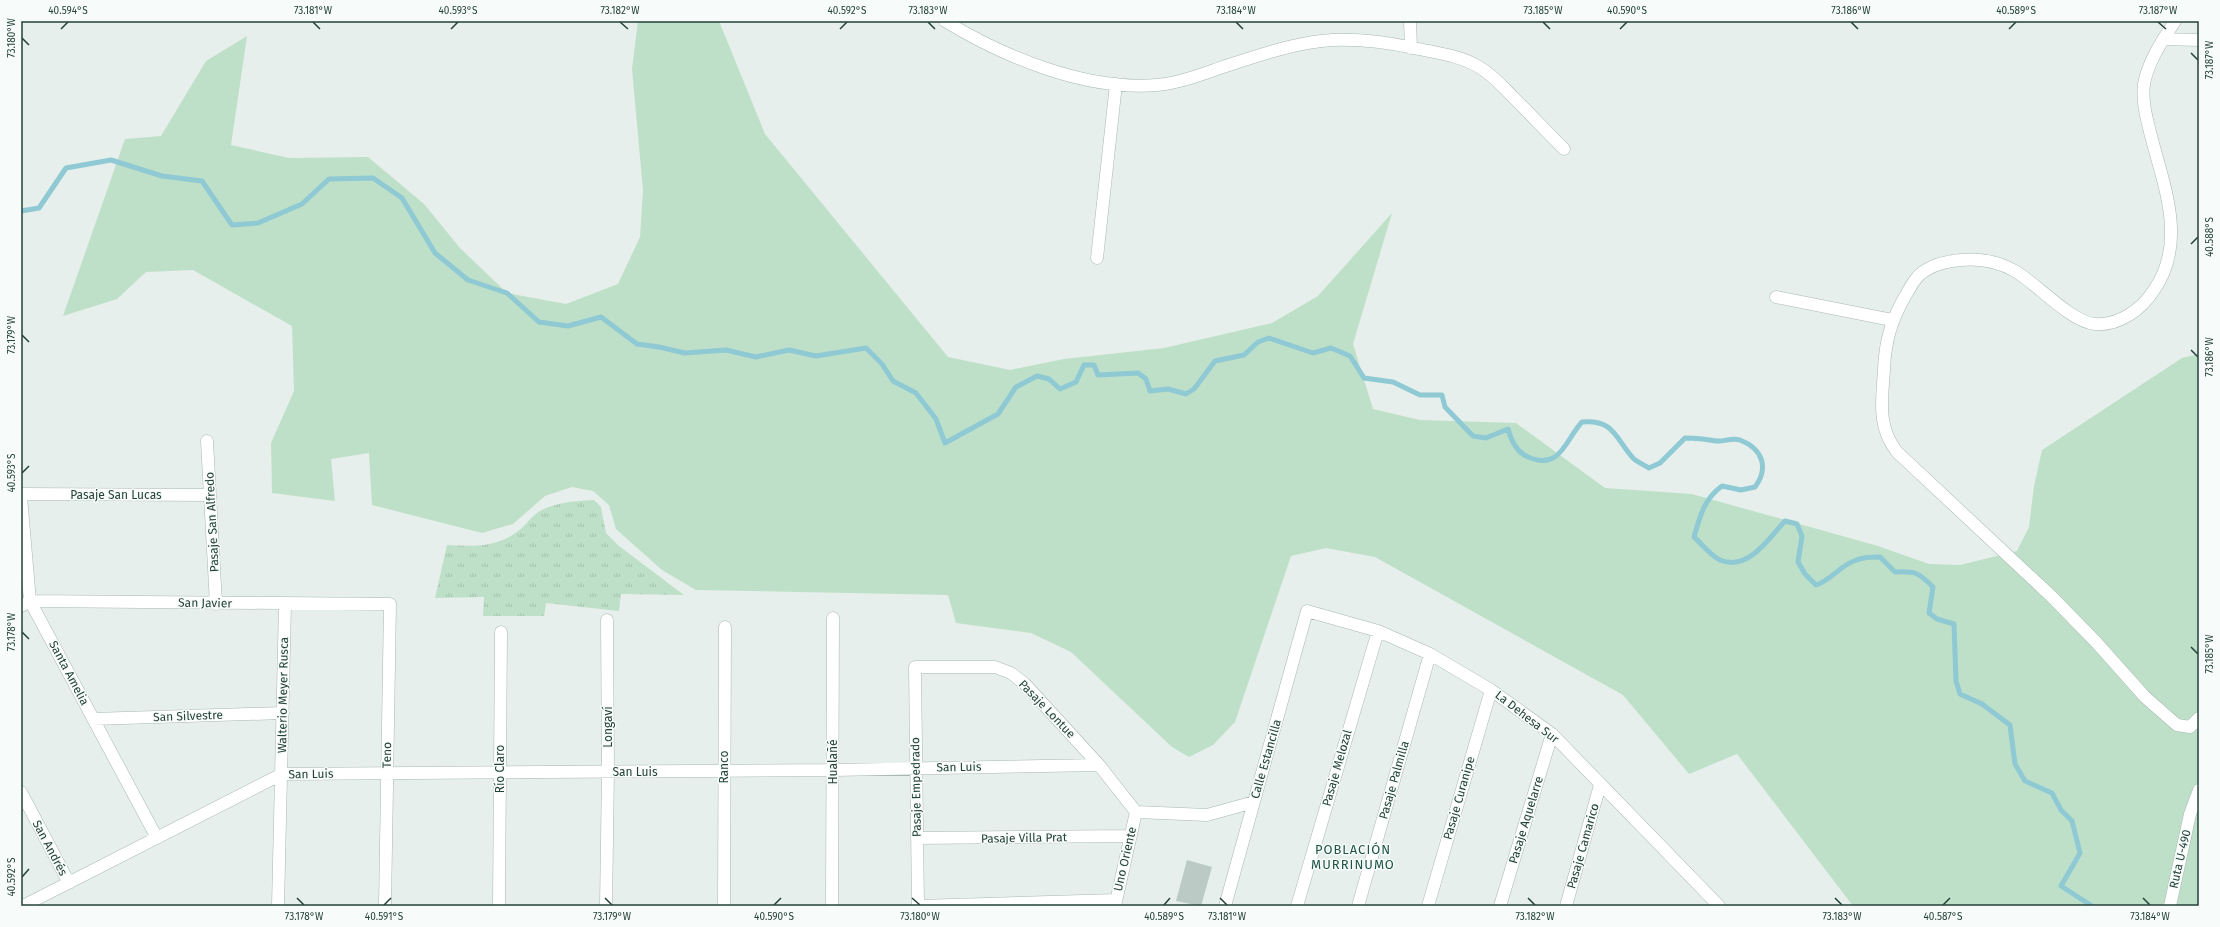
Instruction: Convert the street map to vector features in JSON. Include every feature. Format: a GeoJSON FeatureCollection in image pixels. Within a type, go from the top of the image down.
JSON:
{"type":"FeatureCollection","features":[{"type":"Feature","properties":{"kind":"street"},"geometry":{"type":"LineString","coordinates":[[945,21],[984,43],[1038,65],[1116,84],[1137,86],[1174,83],[1288,46],[1325,39],[1371,40],[1411,48],[1465,60],[1480,67],[1495,79],[1564,149]]}},
{"type":"Feature","properties":{"kind":"street"},"geometry":{"type":"LineString","coordinates":[[1410,21],[1411,48]]}},
{"type":"Feature","properties":{"kind":"street"},"geometry":{"type":"LineString","coordinates":[[2175,21],[2147,71],[2144,99],[2169,208],[2173,237],[2169,258],[2161,279],[2139,308],[2115,321],[2100,324],[2078,319],[2015,271],[1993,262],[1968,259],[1940,264],[1925,270],[1915,280],[1892,320],[1885,348],[1882,412],[1884,430],[1896,452],[2051,596],[2154,705],[2180,727],[2190,727],[2199,718]]}},
{"type":"Feature","properties":{"kind":"street"},"geometry":{"type":"LineString","coordinates":[[2164,39],[2199,40]]}},
{"type":"Feature","properties":{"kind":"street"},"geometry":{"type":"LineString","coordinates":[[1097,258],[1116,84]]}},
{"type":"Feature","properties":{"kind":"street"},"geometry":{"type":"LineString","coordinates":[[1776,298],[1892,320]]}},
{"type":"Feature","properties":{"kind":"street","name":"Pasaje San Alfredo"},"geometry":{"type":"LineString","coordinates":[[207,441],[216,604]]}},
{"type":"Feature","properties":{"kind":"street","name":"Pasaje San Lucas"},"geometry":{"type":"LineString","coordinates":[[21,494],[210,495]]}},
{"type":"Feature","properties":{"kind":"street","name":"Santa Amelia"},"geometry":{"type":"LineString","coordinates":[[21,497],[26,603],[93,718],[157,838]]}},
{"type":"Feature","properties":{"kind":"street","name":"San Javier"},"geometry":{"type":"LineString","coordinates":[[26,603],[390,604]]}},
{"type":"Feature","properties":{"kind":"street","name":"Walterio Meyer Rusca"},"geometry":{"type":"LineString","coordinates":[[278,906],[285,604]]}},
{"type":"Feature","properties":{"kind":"street","name":"Teno"},"geometry":{"type":"LineString","coordinates":[[385,906],[390,604]]}},
{"type":"Feature","properties":{"kind":"street","name":"La Dehesa Sur"},"geometry":{"type":"LineString","coordinates":[[1307,611],[1378,630],[1430,654],[1491,690],[1552,734],[1719,906]]}},
{"type":"Feature","properties":{"kind":"street","name":"Calle Estancilla"},"geometry":{"type":"LineString","coordinates":[[1225,906],[1307,611]]}},
{"type":"Feature","properties":{"kind":"street","name":"Hualañé"},"geometry":{"type":"LineString","coordinates":[[832,906],[833,618]]}},
{"type":"Feature","properties":{"kind":"street","name":"Longaví"},"geometry":{"type":"LineString","coordinates":[[606,906],[608,772],[607,620]]}},
{"type":"Feature","properties":{"kind":"street","name":"Ranco"},"geometry":{"type":"LineString","coordinates":[[724,906],[726,628]]}},
{"type":"Feature","properties":{"kind":"street","name":"Pasaje Melozal"},"geometry":{"type":"LineString","coordinates":[[1297,906],[1378,630]]}},
{"type":"Feature","properties":{"kind":"street","name":"Río Claro"},"geometry":{"type":"LineString","coordinates":[[499,906],[501,632]]}},
{"type":"Feature","properties":{"kind":"street","name":"Pasaje Palmilla"},"geometry":{"type":"LineString","coordinates":[[1358,906],[1430,654]]}},
{"type":"Feature","properties":{"kind":"street","name":"Pasaje Lontue"},"geometry":{"type":"LineString","coordinates":[[915,667],[995,667],[1011,673],[1025,684],[1099,765]]}},
{"type":"Feature","properties":{"kind":"street","name":"Pasaje Empedrado"},"geometry":{"type":"LineString","coordinates":[[915,667],[915,768],[918,906]]}},
{"type":"Feature","properties":{"kind":"street","name":"Pasaje Curanipe"},"geometry":{"type":"LineString","coordinates":[[1428,906],[1491,690]]}},
{"type":"Feature","properties":{"kind":"street","name":"San Silvestre"},"geometry":{"type":"LineString","coordinates":[[93,718],[283,712]]}},
{"type":"Feature","properties":{"kind":"street","name":"Pasaje Aquelarre"},"geometry":{"type":"LineString","coordinates":[[1500,906],[1552,734]]}},
{"type":"Feature","properties":{"kind":"street"},"geometry":{"type":"LineString","coordinates":[[1099,765],[1136,812],[1207,815],[1254,802]]}},
{"type":"Feature","properties":{"kind":"street","name":"San Luis"},"geometry":{"type":"LineString","coordinates":[[23,906],[282,774],[833,770],[1099,765]]}},
{"type":"Feature","properties":{"kind":"street","name":"Pasaje Camarico"},"geometry":{"type":"LineString","coordinates":[[1566,906],[1600,785]]}},
{"type":"Feature","properties":{"kind":"street","name":"Ruta U-490"},"geometry":{"type":"LineString","coordinates":[[2170,906],[2190,814],[2199,790]]}},
{"type":"Feature","properties":{"kind":"street","name":"San Andrés"},"geometry":{"type":"LineString","coordinates":[[21,792],[69,883]]}},
{"type":"Feature","properties":{"kind":"street","name":"Uno Oriente"},"geometry":{"type":"LineString","coordinates":[[1116,903],[1136,812]]}},
{"type":"Feature","properties":{"kind":"street","name":"Pasaje Villa Prat"},"geometry":{"type":"LineString","coordinates":[[916,838],[1131,836]]}},
{"type":"Feature","properties":{"kind":"street"},"geometry":{"type":"LineString","coordinates":[[918,906],[1116,903]]}},
{"type":"Feature","properties":{"kind":"green space"},"geometry":{"type":"Polygon","coordinates":[[[638,21],[719,21],[765,134],[948,357],[1010,370],[1064,359],[1164,348],[1272,323],[1318,296],[1392,213],[1353,344],[1373,409],[1420,420],[1516,423],[1605,488],[1692,494],[1878,546],[1929,564],[1960,565],[2017,551],[2029,527],[2034,486],[2042,450],[2182,358],[2199,354],[2199,906],[1853,906],[1737,754],[1689,774],[1623,695],[1375,557],[1326,548],[1291,556],[1235,722],[1213,745],[1189,757],[1172,747],[1071,652],[1031,633],[956,623],[948,595],[696,590],[662,570],[616,529],[609,505],[593,491],[572,487],[545,496],[513,524],[482,533],[372,505],[369,453],[331,459],[335,501],[272,493],[271,443],[294,391],[292,326],[193,270],[146,272],[117,299],[63,316],[125,139],[161,136],[206,61],[247,36],[231,145],[289,158],[368,157],[424,204],[460,248],[507,293],[566,304],[618,284],[640,237],[643,190],[632,69],[638,21]]]}},
{"type":"Feature","properties":{"kind":"green space"},"geometry":{"type":"Polygon","coordinates":[[[594,500],[601,507],[606,533],[619,546],[684,595],[621,594],[619,611],[546,603],[544,616],[483,616],[484,597],[435,598],[447,545],[477,546],[496,542],[514,534],[535,514],[546,508],[567,502],[594,500]]]}},
{"type":"Feature","properties":{"kind":"building"},"geometry":{"type":"Polygon","coordinates":[[[1187,860],[1212,867],[1201,906],[1176,901],[1187,860]]]}},
{"type":"Feature","properties":{"kind":"waterway"},"geometry":{"type":"LineString","coordinates":[[21,211],[39,208],[66,168],[111,160],[162,176],[202,181],[232,225],[258,223],[302,204],[329,179],[373,178],[402,198],[435,253],[468,280],[507,293],[539,322],[568,326],[601,317],[637,344],[685,353],[726,350],[756,357],[789,350],[816,356],[866,348],[882,364],[893,381],[916,393],[936,419],[945,443],[998,414],[1016,387],[1037,376],[1049,379],[1060,389],[1076,382],[1084,365],[1094,365],[1098,375],[1138,373],[1146,379],[1150,391],[1168,389],[1186,394],[1194,389],[1215,361],[1244,355],[1258,342],[1269,338],[1313,353],[1331,348],[1350,356],[1364,378],[1393,382],[1420,395],[1442,395],[1445,407],[1473,436],[1486,438],[1508,429],[1512,441],[1517,449],[1524,455],[1539,460],[1548,460],[1561,452],[1582,422],[1601,424],[1613,431],[1633,458],[1649,468],[1660,463],[1685,438],[1719,441],[1734,439],[1740,440],[1754,448],[1759,454],[1762,466],[1762,473],[1759,480],[1755,487],[1741,490],[1722,486],[1716,491],[1711,496],[1704,508],[1694,537],[1716,558],[1730,562],[1740,561],[1749,557],[1765,544],[1785,521],[1797,524],[1802,536],[1798,562],[1805,574],[1816,585],[1826,580],[1849,563],[1873,557],[1880,557],[1895,572],[1912,572],[1920,575],[1928,582],[1933,587],[1929,613],[1937,619],[1954,624],[1956,681],[1960,694],[1982,704],[2010,725],[2015,764],[2025,781],[2052,793],[2061,810],[2072,821],[2080,853],[2061,886],[2092,906]]}},
{"type":"Feature","properties":{"kind":"district","name":"POBLACIÓN MURRINUMO"},"geometry":{"type":"Point","coordinates":[1353,856]}}]}
